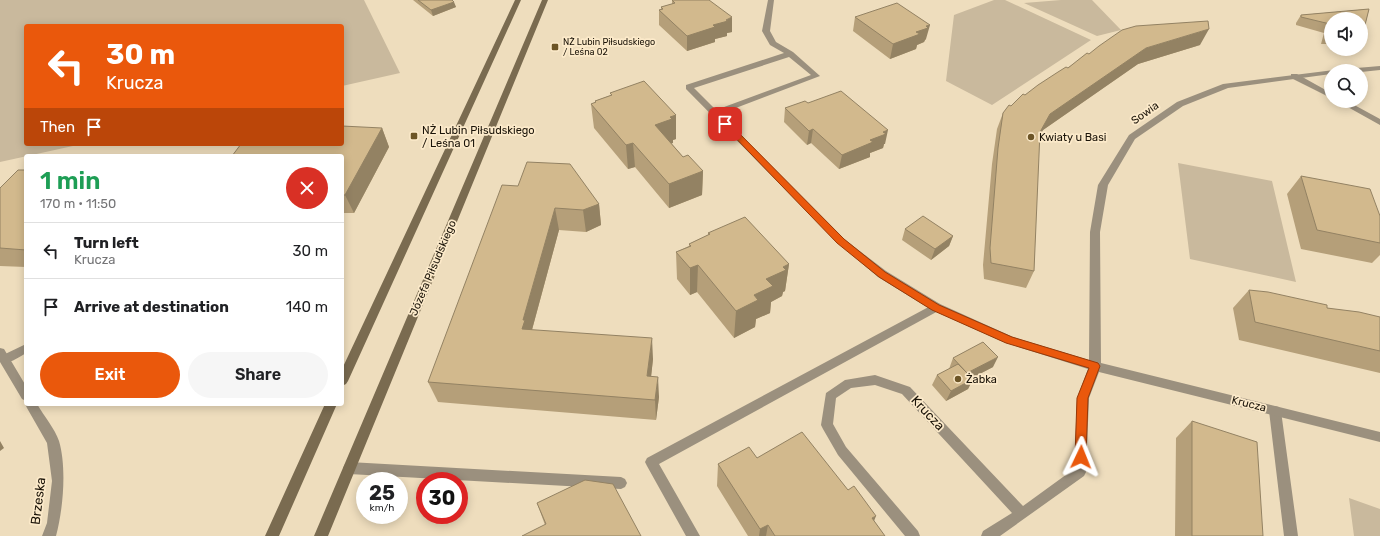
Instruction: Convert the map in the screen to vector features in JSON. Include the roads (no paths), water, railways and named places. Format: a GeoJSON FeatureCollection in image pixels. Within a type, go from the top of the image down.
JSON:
{"type":"FeatureCollection","features":[{"type":"Feature","properties":{"kind":"street"},"geometry":{"type":"LineString","coordinates":[[344,377],[518,0]]}},
{"type":"Feature","properties":{"kind":"street","name":"Józefa Piłsudskiego"},"geometry":{"type":"LineString","coordinates":[[321,536],[545,0]]}},
{"type":"Feature","properties":{"kind":"street"},"geometry":{"type":"LineString","coordinates":[[714,113],[816,76],[790,54],[773,43],[766,31],[771,0]]}},
{"type":"Feature","properties":{"kind":"street","name":"Krucza"},"geometry":{"type":"LineString","coordinates":[[790,54],[689,87],[841,241],[882,274],[936,308],[1010,340],[1094,366],[1380,437]]}},
{"type":"Feature","properties":{"kind":"street"},"geometry":{"type":"LineString","coordinates":[[1368,69],[1380,68]]}},
{"type":"Feature","properties":{"kind":"street","name":"Sowia"},"geometry":{"type":"LineString","coordinates":[[1094,366],[1095,232],[1103,185],[1132,137],[1180,104],[1226,86],[1324,73]]}},
{"type":"Feature","properties":{"kind":"street"},"geometry":{"type":"LineString","coordinates":[[1294,76],[1324,92]]}},
{"type":"Feature","properties":{"kind":"street"},"geometry":{"type":"LineString","coordinates":[[1354,108],[1380,122]]}},
{"type":"Feature","properties":{"kind":"street"},"geometry":{"type":"LineString","coordinates":[[693,536],[651,462],[936,308]]}},
{"type":"Feature","properties":{"kind":"street"},"geometry":{"type":"LineString","coordinates":[[24,349],[3,356],[24,393]]}},
{"type":"Feature","properties":{"kind":"street"},"geometry":{"type":"LineString","coordinates":[[988,536],[1022,514],[1080,472],[1083,398],[1094,366]]}},
{"type":"Feature","properties":{"kind":"street","name":"Krucza"},"geometry":{"type":"LineString","coordinates":[[912,536],[842,451],[827,425],[830,396],[849,383],[875,380],[906,390],[1022,514]]}},
{"type":"Feature","properties":{"kind":"street","name":"Brzeska"},"geometry":{"type":"LineString","coordinates":[[32,406],[53,442],[58,481],[53,523],[48,536]]}},
{"type":"Feature","properties":{"kind":"street"},"geometry":{"type":"LineString","coordinates":[[272,536],[330,406]]}},
{"type":"Feature","properties":{"kind":"street"},"geometry":{"type":"LineString","coordinates":[[1275,411],[1291,536]]}},
{"type":"Feature","properties":{"kind":"street"},"geometry":{"type":"LineString","coordinates":[[349,468],[620,483]]}},
{"type":"Feature","properties":{"kind":"place","name":"NŻ Lubin Piłsudskiego / Leśna 02"},"geometry":{"type":"Point","coordinates":[555,47]}},
{"type":"Feature","properties":{"kind":"place","name":"NŻ Lubin Piłsudskiego / Leśna 01"},"geometry":{"type":"Point","coordinates":[414,136]}},
{"type":"Feature","properties":{"kind":"place","name":"Kwiaty u Basi"},"geometry":{"type":"Point","coordinates":[1031,137]}},
{"type":"Feature","properties":{"kind":"place","name":"Żabka"},"geometry":{"type":"Point","coordinates":[958,379]}}]}
